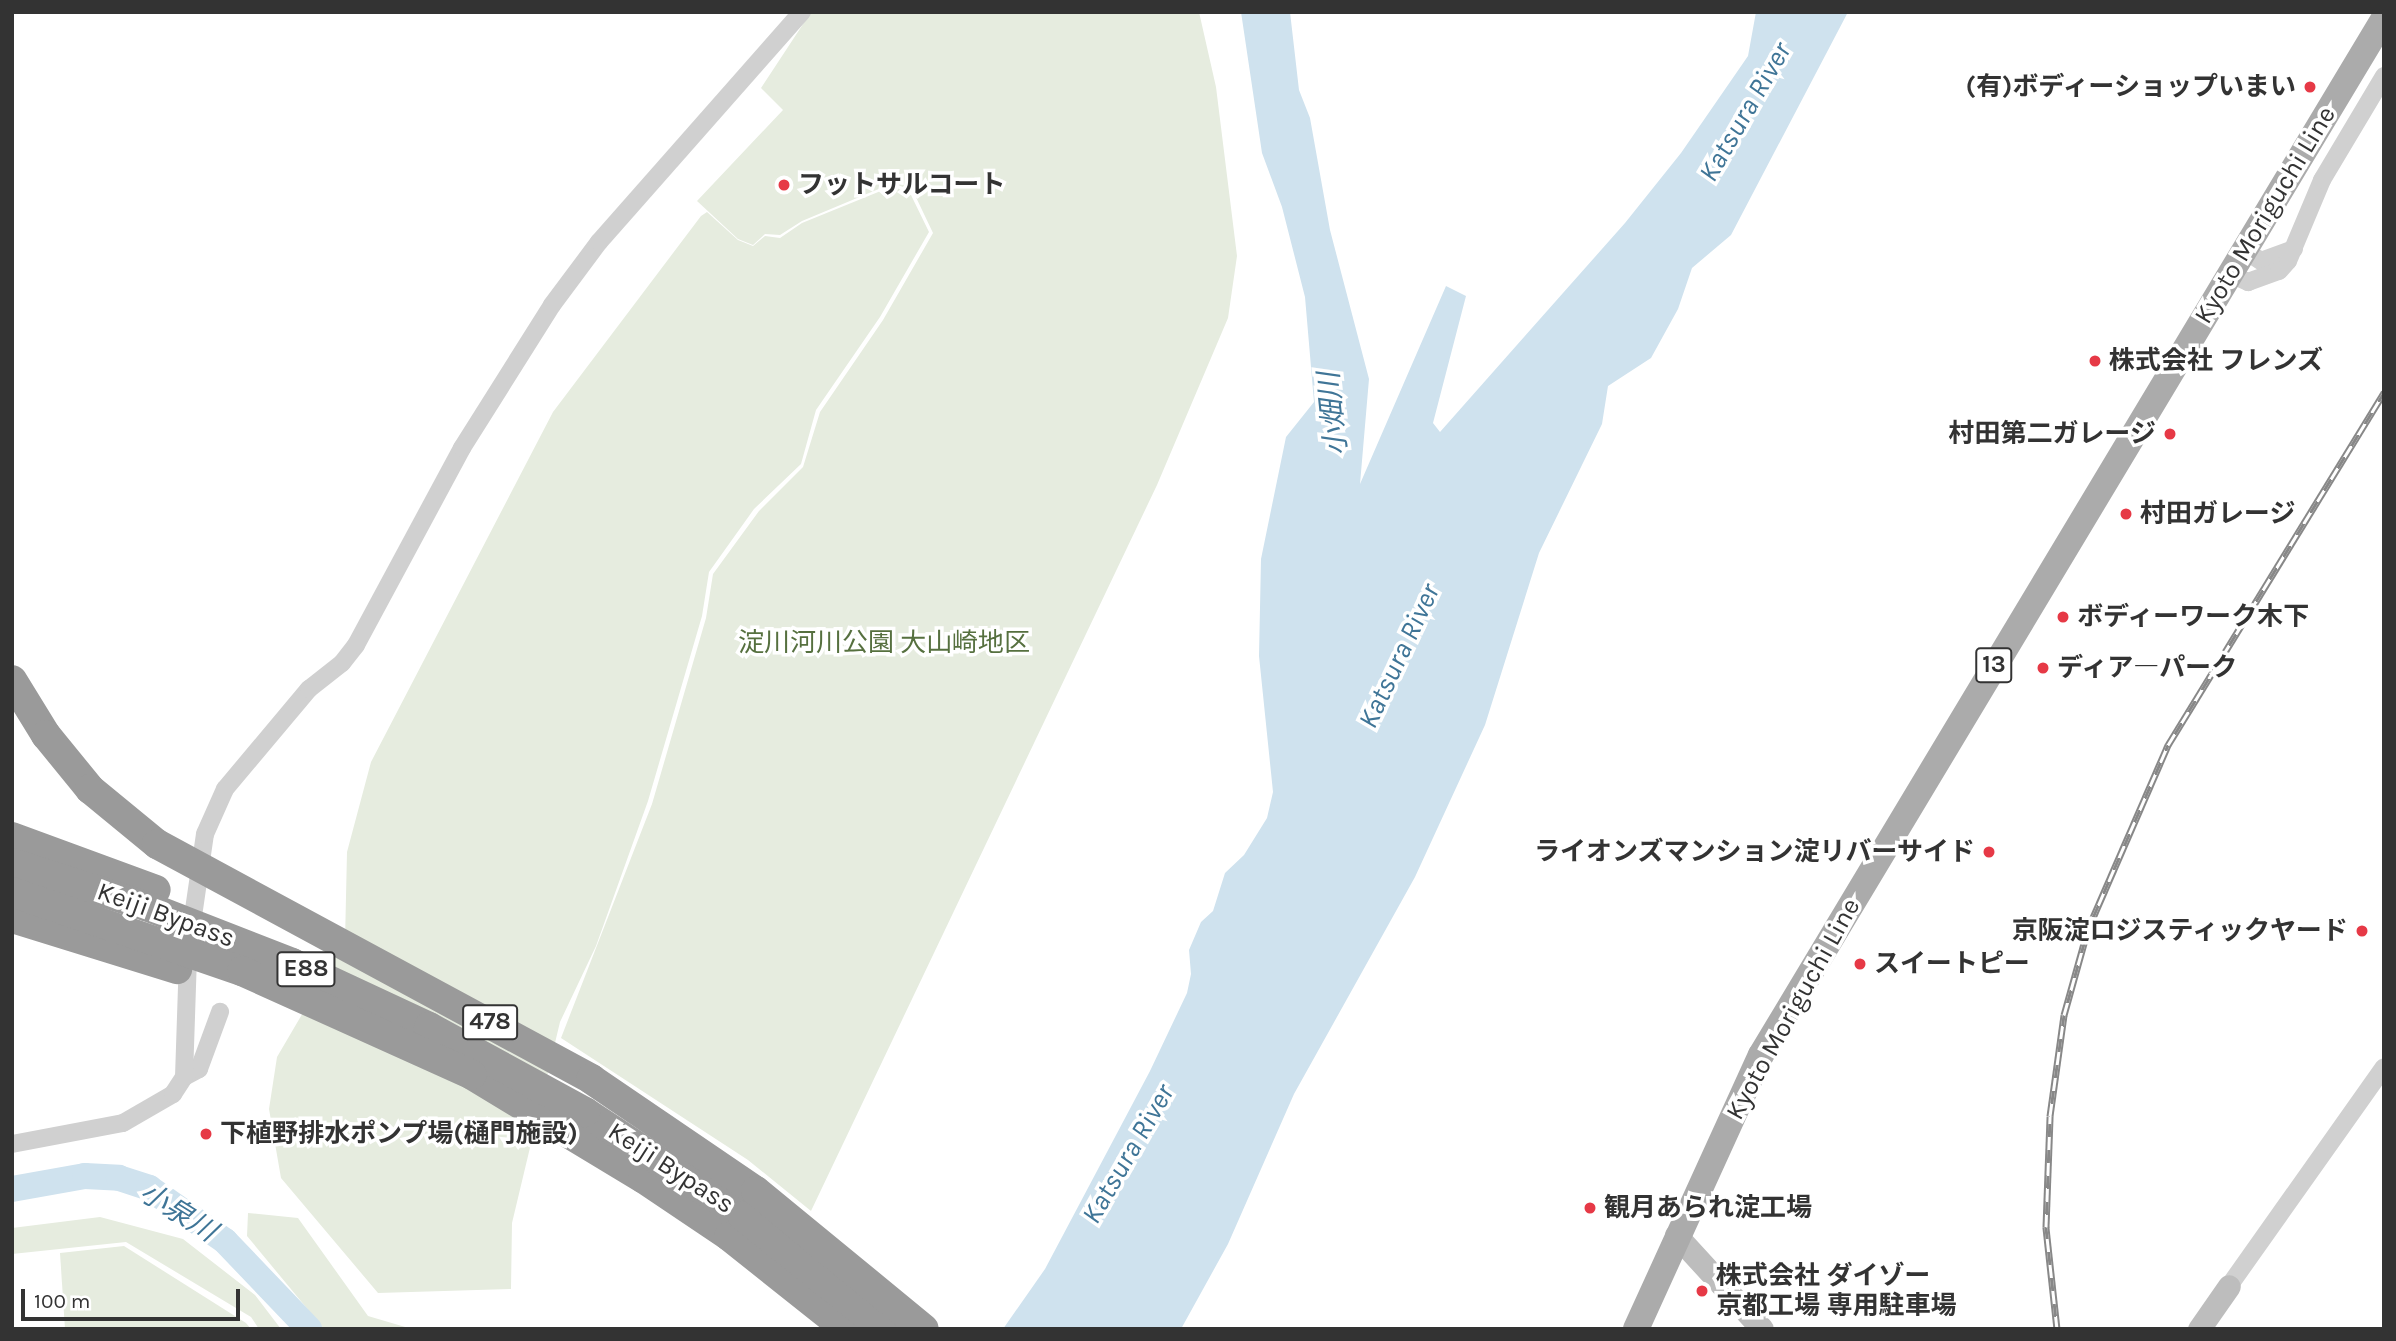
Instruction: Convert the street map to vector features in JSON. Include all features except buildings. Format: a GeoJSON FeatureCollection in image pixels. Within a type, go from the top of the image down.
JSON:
{"type":"FeatureCollection","features":[{"type":"Feature","properties":{"kind":"highway","name":"478"},"geometry":{"type":"LineString","coordinates":[[12,680],[46,735],[90,789],[157,844],[591,1080],[756,1192],[924,1329]]}},
{"type":"Feature","properties":{"kind":"highway"},"geometry":{"type":"LineString","coordinates":[[12,827],[80,860]]}},
{"type":"Feature","properties":{"kind":"highway","name":"E88"},"geometry":{"type":"LineString","coordinates":[[12,836],[80,860],[206,911],[366,985],[521,1068],[585,1112]]}},
{"type":"Feature","properties":{"kind":"highway","name":"Keiji Bypass"},"geometry":{"type":"LineString","coordinates":[[12,863],[146,906],[292,963],[429,1027],[585,1112],[743,1216],[884,1329]]}},
{"type":"Feature","properties":{"kind":"highway","name":"Keiji Bypass"},"geometry":{"type":"LineString","coordinates":[[12,892],[242,971],[472,1075],[665,1193],[729,1236],[846,1329]]}},
{"type":"Feature","properties":{"kind":"highway"},"geometry":{"type":"LineString","coordinates":[[12,918],[272,1000],[472,1075]]}},
{"type":"Feature","properties":{"kind":"main road","name":"Kyoto Moriguchi Line"},"geometry":{"type":"LineString","coordinates":[[1636,1329],[1673,1240],[1789,1007],[2253,256],[2384,18]]}},
{"type":"Feature","properties":{"kind":"main road","name":"13"},"geometry":{"type":"LineString","coordinates":[[1619,1329],[1648,1269],[1673,1240]]}},
{"type":"Feature","properties":{"kind":"main road","name":"13"},"geometry":{"type":"LineString","coordinates":[[1650,1329],[1670,1276],[1673,1240]]}},
{"type":"Feature","properties":{"kind":"street"},"geometry":{"type":"LineString","coordinates":[[184,1077],[187,962],[195,886],[210,823],[225,789],[309,689],[355,652],[462,447],[552,305],[599,242],[802,12]]}},
{"type":"Feature","properties":{"kind":"street"},"geometry":{"type":"LineString","coordinates":[[2239,278],[2279,271],[2294,249],[2322,180],[2384,76]]}},
{"type":"Feature","properties":{"kind":"street"},"geometry":{"type":"LineString","coordinates":[[2253,256],[2294,249]]}},
{"type":"Feature","properties":{"kind":"street"},"geometry":{"type":"LineString","coordinates":[[12,1144],[124,1123],[173,1094],[184,1077],[199,1069],[220,1012]]}},
{"type":"Feature","properties":{"kind":"street"},"geometry":{"type":"LineString","coordinates":[[2199,1329],[2384,1067]]}},
{"type":"Feature","properties":{"kind":"street"},"geometry":{"type":"LineString","coordinates":[[1673,1240],[1762,1329]]}},
{"type":"Feature","properties":{"kind":"green space","name":"淀川河川公園 大山崎地区"},"geometry":{"type":"Polygon","coordinates":[[[811,12],[1199,12],[1216,87],[1237,256],[1228,318],[1157,485],[811,1211],[748,1160],[561,1038],[652,804],[706,618],[713,574],[759,511],[803,467],[820,412],[883,320],[933,233],[913,191],[893,183],[802,221],[780,235],[765,234],[753,245],[738,239],[697,201],[783,110],[761,88],[811,12]]]}},
{"type":"Feature","properties":{"kind":"green space"},"geometry":{"type":"Polygon","coordinates":[[[893,186],[911,195],[929,232],[880,317],[816,410],[801,464],[754,509],[709,572],[702,616],[648,801],[596,946],[560,1022],[512,1223],[511,1289],[378,1293],[281,1178],[269,1109],[277,1057],[345,941],[347,852],[371,762],[553,412],[701,216],[707,212],[738,240],[753,246],[765,236],[780,238],[802,223],[893,186]]]}},
{"type":"Feature","properties":{"kind":"green space"},"geometry":{"type":"Polygon","coordinates":[[[248,1213],[298,1218],[368,1316],[412,1329],[324,1329],[247,1236],[248,1213]]]}},
{"type":"Feature","properties":{"kind":"green space"},"geometry":{"type":"Polygon","coordinates":[[[100,1217],[183,1239],[255,1295],[281,1329],[259,1329],[251,1317],[126,1242],[12,1254],[12,1228],[100,1217]]]}},
{"type":"Feature","properties":{"kind":"green space"},"geometry":{"type":"Polygon","coordinates":[[[124,1246],[246,1323],[251,1329],[65,1329],[60,1253],[124,1246]]]}},
{"type":"Feature","properties":{"kind":"water"},"geometry":{"type":"Polygon","coordinates":[[[1241,12],[1290,12],[1299,90],[1310,118],[1330,230],[1369,379],[1360,484],[1446,286],[1466,296],[1433,423],[1440,432],[1625,223],[1681,153],[1748,56],[1756,12],[1848,12],[1731,235],[1692,268],[1678,309],[1651,358],[1608,386],[1602,424],[1539,553],[1485,725],[1415,877],[1294,1094],[1228,1244],[1181,1329],[1003,1329],[1045,1269],[1150,1071],[1187,993],[1191,974],[1189,950],[1201,922],[1213,911],[1225,873],[1244,855],[1267,818],[1273,792],[1259,656],[1261,559],[1286,437],[1314,402],[1305,297],[1282,207],[1262,153],[1241,12]]]}},
{"type":"Feature","properties":{"kind":"waterway","name":"小泉川"},"geometry":{"type":"LineString","coordinates":[[12,1189],[85,1176],[119,1178],[149,1188],[225,1241],[309,1329]]}},
{"type":"Feature","properties":{"kind":"railway"},"geometry":{"type":"LineString","coordinates":[[2057,1329],[2046,1227],[2050,1116],[2064,1015],[2088,929],[2168,745],[2384,392]]}},
{"type":"Feature","properties":{"kind":"place","name":"(有)ボディーショップいまい"},"geometry":{"type":"Point","coordinates":[2310,87]}},
{"type":"Feature","properties":{"kind":"place","name":"フットサルコート"},"geometry":{"type":"Point","coordinates":[784,185]}},
{"type":"Feature","properties":{"kind":"place","name":"株式会社 フレンズ"},"geometry":{"type":"Point","coordinates":[2095,361]}},
{"type":"Feature","properties":{"kind":"place","name":"村田第二ガレージ"},"geometry":{"type":"Point","coordinates":[2170,434]}},
{"type":"Feature","properties":{"kind":"place","name":"村田ガレージ"},"geometry":{"type":"Point","coordinates":[2126,514]}},
{"type":"Feature","properties":{"kind":"place","name":"ボディーワーク木下"},"geometry":{"type":"Point","coordinates":[2063,617]}},
{"type":"Feature","properties":{"kind":"place","name":"ディア―パーク"},"geometry":{"type":"Point","coordinates":[2043,668]}},
{"type":"Feature","properties":{"kind":"place","name":"ライオンズマンション淀リバーサイド"},"geometry":{"type":"Point","coordinates":[1989,852]}},
{"type":"Feature","properties":{"kind":"place","name":"京阪淀ロジスティックヤード"},"geometry":{"type":"Point","coordinates":[2362,931]}},
{"type":"Feature","properties":{"kind":"place","name":"スイートピー"},"geometry":{"type":"Point","coordinates":[1860,964]}},
{"type":"Feature","properties":{"kind":"place","name":"下植野排水ポンプ場(樋門施設)"},"geometry":{"type":"Point","coordinates":[206,1134]}},
{"type":"Feature","properties":{"kind":"place","name":"観月あられ淀工場"},"geometry":{"type":"Point","coordinates":[1590,1208]}},
{"type":"Feature","properties":{"kind":"place","name":"株式会社 ダイゾー 京都工場 専用駐車場"},"geometry":{"type":"Point","coordinates":[1702,1291]}},
{"type":"Feature","properties":{"kind":"water label","name":"Katsura River"},"geometry":{"type":"Point","coordinates":[1745,112]}},
{"type":"Feature","properties":{"kind":"water label","name":"小畑川"},"geometry":{"type":"Point","coordinates":[1333,414]}},
{"type":"Feature","properties":{"kind":"water label","name":"Katsura River"},"geometry":{"type":"Point","coordinates":[1399,656]}},
{"type":"Feature","properties":{"kind":"water label","name":"Katsura River"},"geometry":{"type":"Point","coordinates":[1128,1154]}}]}
